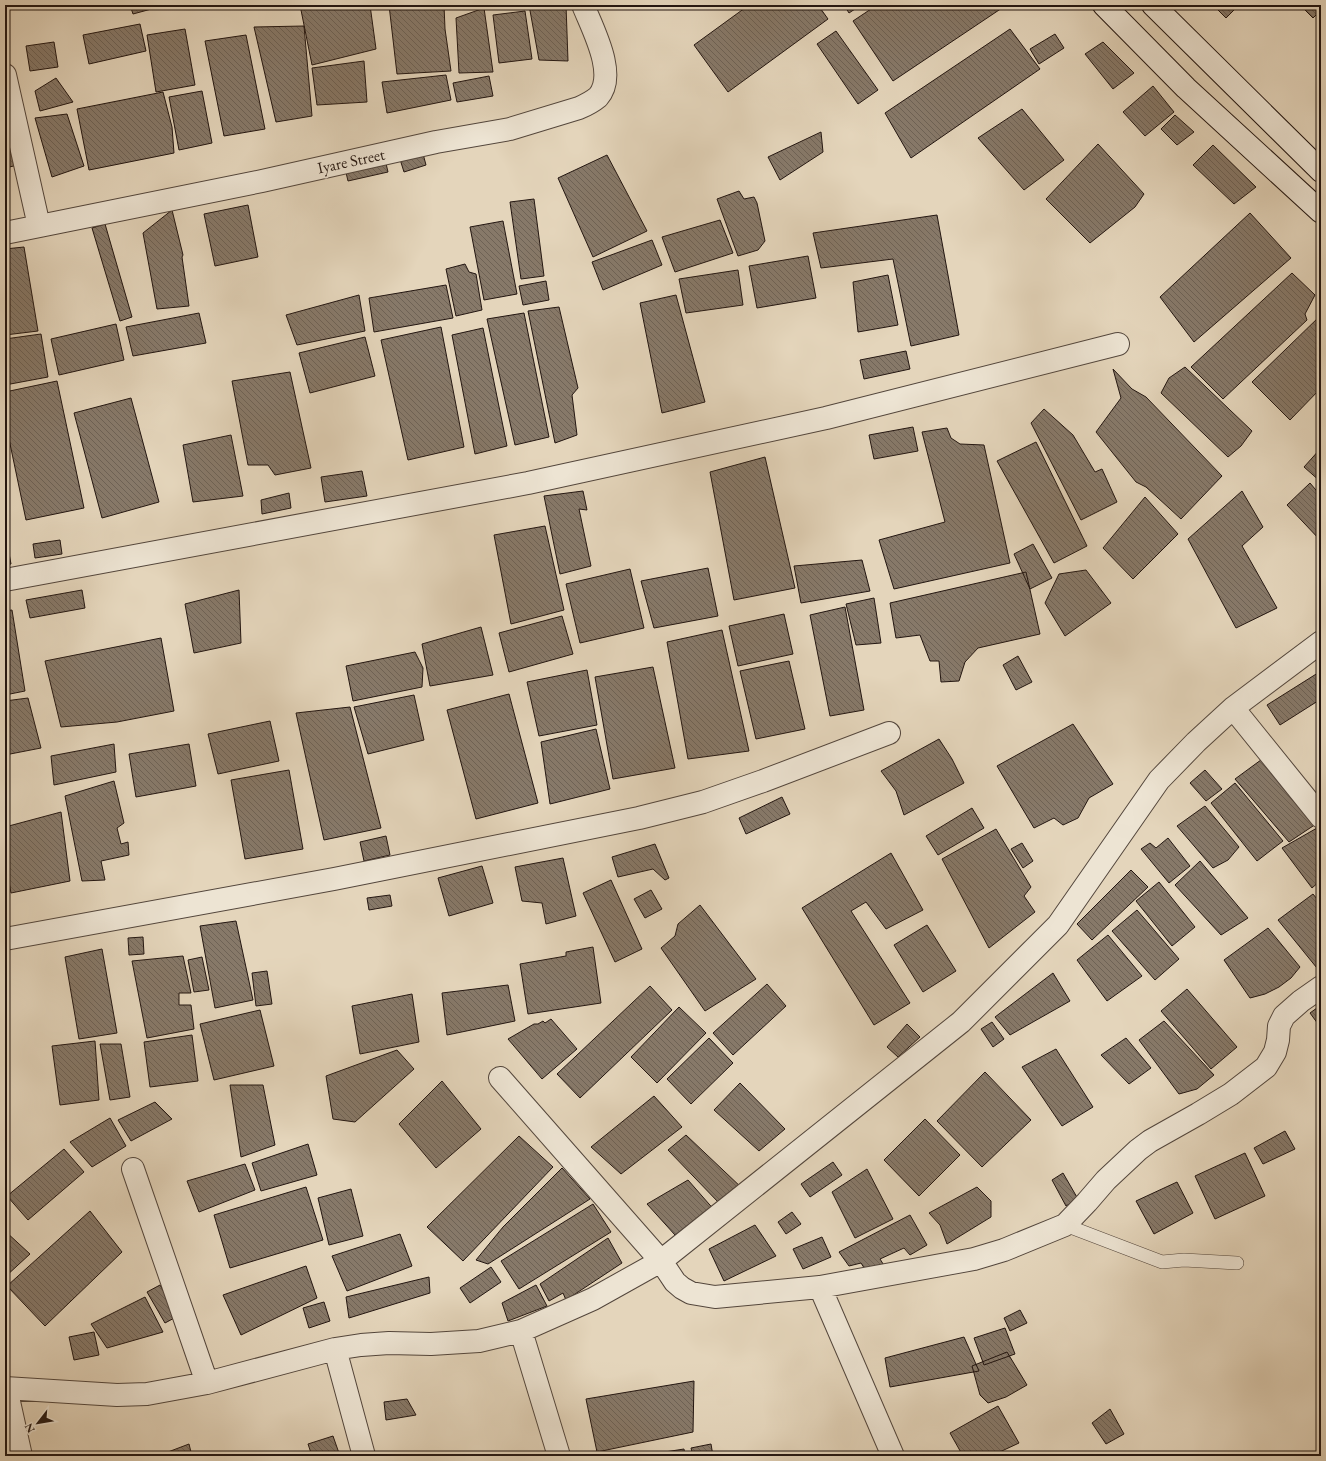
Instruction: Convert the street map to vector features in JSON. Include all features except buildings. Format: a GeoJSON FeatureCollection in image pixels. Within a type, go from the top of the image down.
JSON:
{"type":"FeatureCollection","features":[{"type":"Feature","properties":{"kind":"street","name":"Iyare Street"},"geometry":{"type":"LineString","coordinates":[[5,233],[262,180],[436,142],[510,129],[590,104],[599,96],[605,82],[605,62],[583,5]]}},
{"type":"Feature","properties":{"kind":"street"},"geometry":{"type":"LineString","coordinates":[[1104,5],[1186,88],[1321,212]]}},
{"type":"Feature","properties":{"kind":"street"},"geometry":{"type":"LineString","coordinates":[[1153,5],[1321,171]]}},
{"type":"Feature","properties":{"kind":"street"},"geometry":{"type":"LineString","coordinates":[[5,75],[39,226]]}},
{"type":"Feature","properties":{"kind":"street"},"geometry":{"type":"LineString","coordinates":[[5,580],[528,484],[826,418],[1118,344]]}},
{"type":"Feature","properties":{"kind":"street"},"geometry":{"type":"LineString","coordinates":[[21,1456],[6,1388],[117,1395],[147,1394],[207,1383],[335,1349],[361,1345],[432,1344],[479,1341],[521,1331],[593,1299],[661,1261],[961,1022],[1058,925],[1159,780],[1196,742],[1233,708],[1321,642]]}},
{"type":"Feature","properties":{"kind":"street"},"geometry":{"type":"LineString","coordinates":[[1233,708],[1321,816]]}},
{"type":"Feature","properties":{"kind":"street"},"geometry":{"type":"LineString","coordinates":[[5,939],[334,879],[639,818],[711,799],[889,732]]}},
{"type":"Feature","properties":{"kind":"street"},"geometry":{"type":"LineString","coordinates":[[500,1078],[661,1261],[682,1288],[691,1293],[715,1298],[820,1287],[974,1259],[1004,1250],[1065,1225],[1106,1180],[1138,1150],[1150,1141],[1231,1094],[1266,1067],[1275,1052],[1279,1026],[1284,1016],[1301,1001],[1321,987]]}},
{"type":"Feature","properties":{"kind":"street"},"geometry":{"type":"LineString","coordinates":[[132,1169],[207,1383]]}},
{"type":"Feature","properties":{"kind":"street"},"geometry":{"type":"LineString","coordinates":[[820,1287],[893,1456]]}},
{"type":"Feature","properties":{"kind":"street"},"geometry":{"type":"LineString","coordinates":[[521,1331],[558,1456]]}},
{"type":"Feature","properties":{"kind":"street"},"geometry":{"type":"LineString","coordinates":[[335,1349],[364,1456]]}},
{"type":"Feature","properties":{"kind":"lane"},"geometry":{"type":"LineString","coordinates":[[1065,1225],[1162,1262],[1184,1260],[1237,1263]]}}]}
